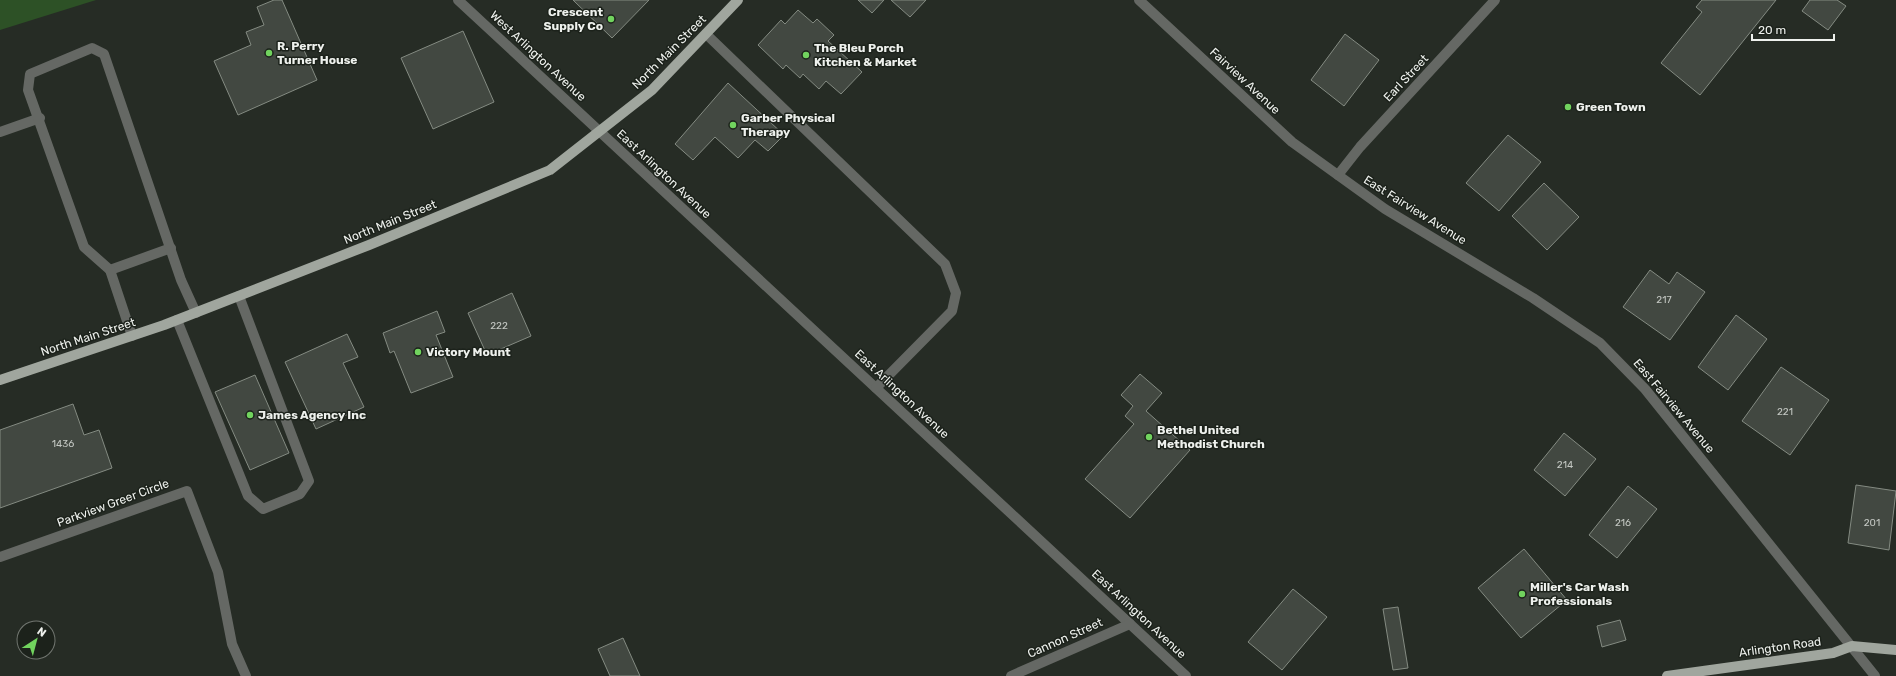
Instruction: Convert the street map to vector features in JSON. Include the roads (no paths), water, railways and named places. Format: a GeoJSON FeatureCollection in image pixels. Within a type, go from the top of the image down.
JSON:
{"type":"FeatureCollection","features":[{"type":"Feature","properties":{"kind":"main road","name":"North Main Street"},"geometry":{"type":"LineString","coordinates":[[0,380],[196,313],[369,245],[550,170],[652,90],[738,0]]}},
{"type":"Feature","properties":{"kind":"main road","name":"Arlington Road"},"geometry":{"type":"LineString","coordinates":[[1667,676],[1833,653],[1852,646],[1896,650]]}},
{"type":"Feature","properties":{"kind":"street","name":"West Arlington Avenue"},"geometry":{"type":"LineString","coordinates":[[458,0],[599,131]]}},
{"type":"Feature","properties":{"kind":"street","name":"Fairview Avenue"},"geometry":{"type":"LineString","coordinates":[[1139,0],[1292,142],[1338,175]]}},
{"type":"Feature","properties":{"kind":"street","name":"Earl Street"},"geometry":{"type":"LineString","coordinates":[[1338,175],[1360,146],[1495,0]]}},
{"type":"Feature","properties":{"kind":"street"},"geometry":{"type":"LineString","coordinates":[[706,34],[945,264],[956,294],[952,311],[876,388]]}},
{"type":"Feature","properties":{"kind":"street"},"geometry":{"type":"LineString","coordinates":[[132,336],[110,270],[84,247],[40,118],[28,90],[30,74],[92,48],[104,54],[181,280],[196,313]]}},
{"type":"Feature","properties":{"kind":"street"},"geometry":{"type":"LineString","coordinates":[[0,132],[40,118]]}},
{"type":"Feature","properties":{"kind":"street","name":"East Arlington Avenue"},"geometry":{"type":"LineString","coordinates":[[599,131],[1186,676]]}},
{"type":"Feature","properties":{"kind":"street","name":"East Fairview Avenue"},"geometry":{"type":"LineString","coordinates":[[1338,175],[1385,209],[1533,298],[1600,343],[1645,389],[1875,676]]}},
{"type":"Feature","properties":{"kind":"street"},"geometry":{"type":"LineString","coordinates":[[110,270],[171,248]]}},
{"type":"Feature","properties":{"kind":"street"},"geometry":{"type":"LineString","coordinates":[[177,320],[248,496],[263,509],[300,494],[310,481],[239,296]]}},
{"type":"Feature","properties":{"kind":"street","name":"Parkview Greer Circle"},"geometry":{"type":"LineString","coordinates":[[0,558],[187,491],[218,572],[232,644],[246,676]]}},
{"type":"Feature","properties":{"kind":"street","name":"Cannon Street"},"geometry":{"type":"LineString","coordinates":[[1011,676],[1130,624]]}},
{"type":"Feature","properties":{"kind":"place","name":"Crescent Supply Co"},"geometry":{"type":"Point","coordinates":[611,19]}},
{"type":"Feature","properties":{"kind":"place","name":"R. Perry Turner House"},"geometry":{"type":"Point","coordinates":[269,53]}},
{"type":"Feature","properties":{"kind":"place","name":"The Bleu Porch Kitchen & Market"},"geometry":{"type":"Point","coordinates":[806,55]}},
{"type":"Feature","properties":{"kind":"place","name":"Green Town"},"geometry":{"type":"Point","coordinates":[1568,107]}},
{"type":"Feature","properties":{"kind":"place","name":"Garber Physical Therapy"},"geometry":{"type":"Point","coordinates":[733,125]}},
{"type":"Feature","properties":{"kind":"place","name":"Victory Mount"},"geometry":{"type":"Point","coordinates":[418,352]}},
{"type":"Feature","properties":{"kind":"place","name":"James Agency Inc"},"geometry":{"type":"Point","coordinates":[250,415]}},
{"type":"Feature","properties":{"kind":"place","name":"Bethel United Methodist Church"},"geometry":{"type":"Point","coordinates":[1149,437]}},
{"type":"Feature","properties":{"kind":"place","name":"Miller's Car Wash Professionals"},"geometry":{"type":"Point","coordinates":[1522,594]}}]}
